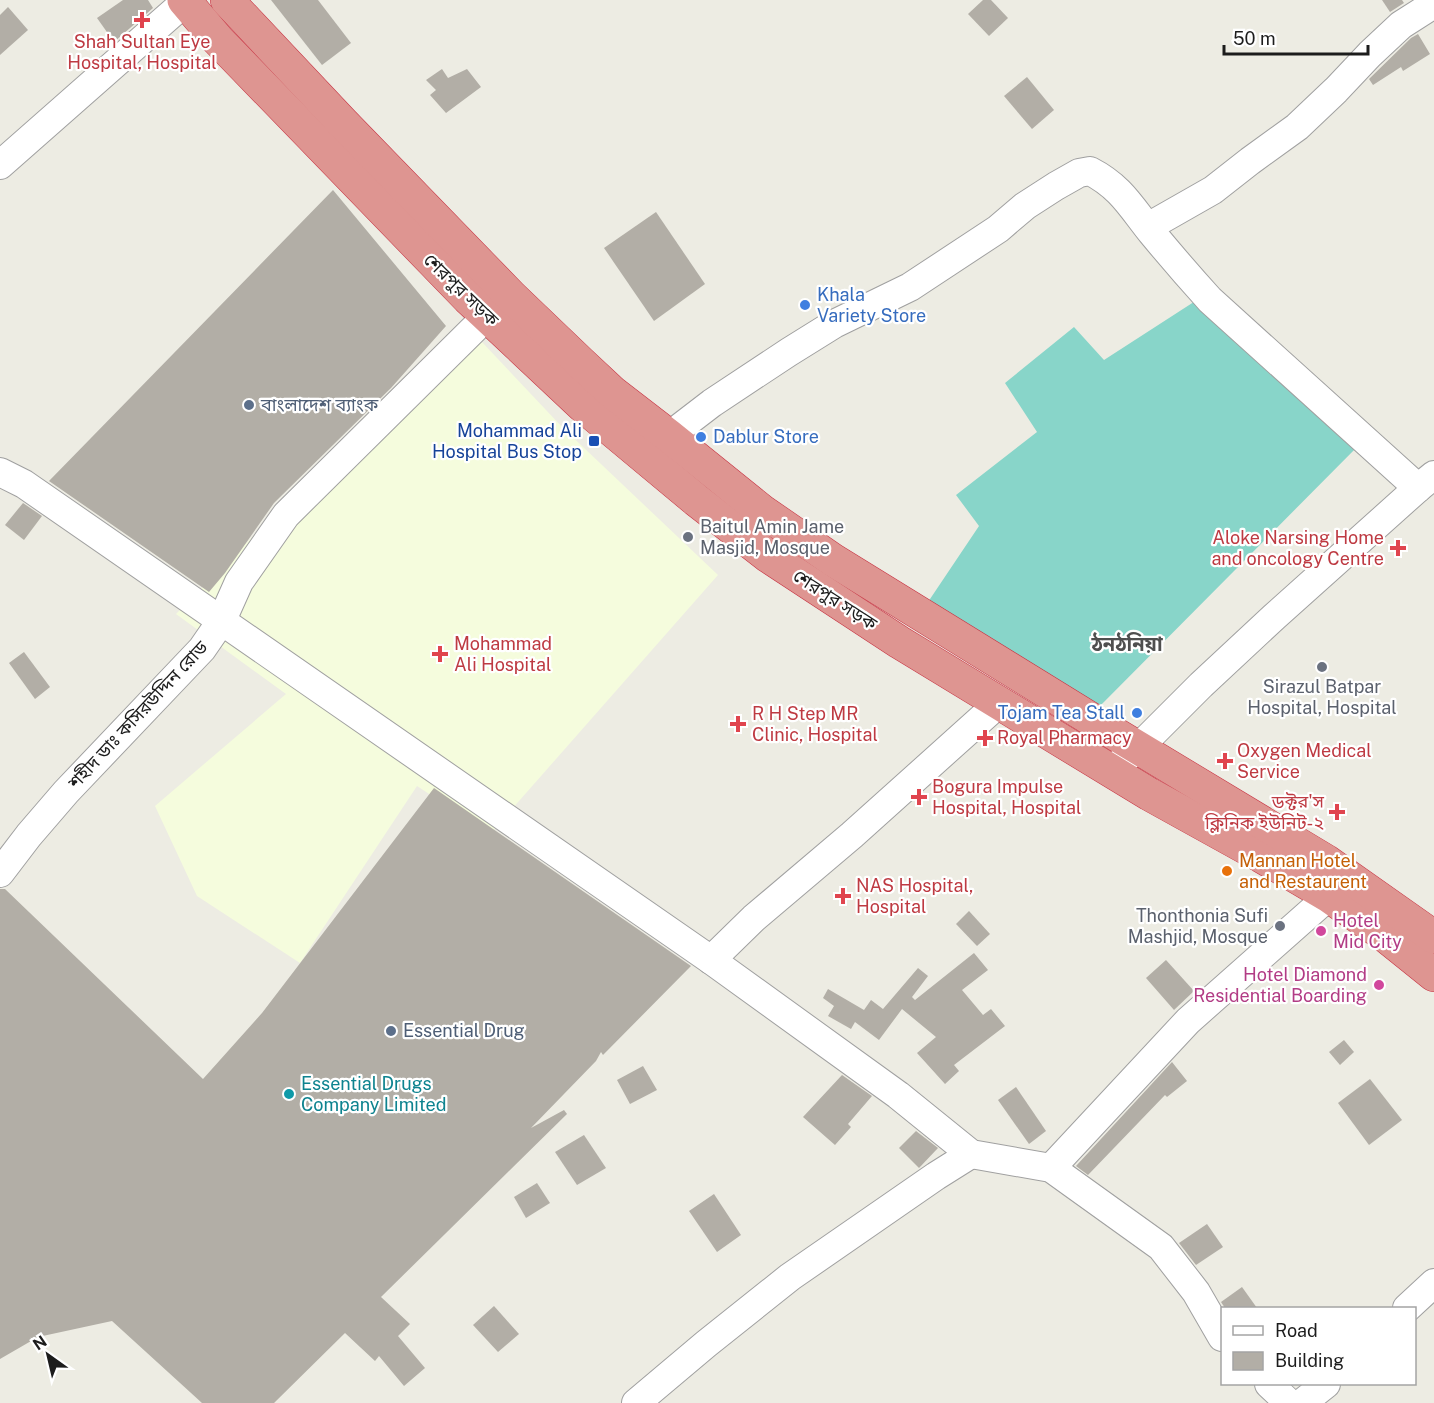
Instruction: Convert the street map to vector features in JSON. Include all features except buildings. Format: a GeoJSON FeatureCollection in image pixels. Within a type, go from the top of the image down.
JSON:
{"type":"FeatureCollection","features":[{"type":"Feature","properties":{"kind":"highway","name":"শেরপুর সড়ক"},"geometry":{"type":"LineString","coordinates":[[227,0],[512,297],[612,392],[762,511],[833,560],[1326,861],[1434,938]]}},
{"type":"Feature","properties":{"kind":"highway","name":"শেরপুর সড়ক"},"geometry":{"type":"LineString","coordinates":[[184,1],[218,40],[330,157],[487,316],[583,406],[696,500],[768,556],[898,642],[1149,794],[1329,896],[1383,934],[1434,975]]}},
{"type":"Feature","properties":{"kind":"street"},"geometry":{"type":"LineString","coordinates":[[0,165],[184,1]]}},
{"type":"Feature","properties":{"kind":"street"},"geometry":{"type":"LineString","coordinates":[[1148,227],[1213,190],[1250,160],[1297,127],[1401,26],[1434,4]]}},
{"type":"Feature","properties":{"kind":"street"},"geometry":{"type":"LineString","coordinates":[[649,461],[669,436],[712,403],[834,324],[910,287],[998,229],[1025,206],[1056,186],[1079,173],[1090,171],[1106,179],[1126,199],[1183,271],[1210,300],[1426,482],[1274,617],[1138,748],[1110,771]]}},
{"type":"Feature","properties":{"kind":"street","name":"শহীদ ডাঃ কসিরউদ্দিন রোড"},"geometry":{"type":"LineString","coordinates":[[0,873],[66,792],[202,649],[222,620],[239,582],[286,515],[487,316]]}},
{"type":"Feature","properties":{"kind":"street"},"geometry":{"type":"LineString","coordinates":[[0,472],[24,484],[711,960],[898,1095],[971,1154],[1051,1168],[1161,1247],[1196,1292],[1221,1335]]}},
{"type":"Feature","properties":{"kind":"street"},"geometry":{"type":"LineString","coordinates":[[711,960],[754,918],[852,835],[999,703]]}},
{"type":"Feature","properties":{"kind":"street"},"geometry":{"type":"LineString","coordinates":[[1051,1168],[1188,1021],[1329,896]]}},
{"type":"Feature","properties":{"kind":"street"},"geometry":{"type":"LineString","coordinates":[[636,1403],[790,1277],[971,1154]]}},
{"type":"Feature","properties":{"kind":"street"},"geometry":{"type":"LineString","coordinates":[[1408,1307],[1434,1283]]}},
{"type":"Feature","properties":{"kind":"street"},"geometry":{"type":"LineString","coordinates":[[1280,1397],[1319,1385]]}},
{"type":"Feature","properties":{"kind":"shaded area"},"geometry":{"type":"Polygon","coordinates":[[[1200,298],[1362,442],[1098,708],[926,605],[979,526],[956,495],[1037,432],[1005,383],[1074,327],[1104,360],[1200,298]]]}},
{"type":"Feature","properties":{"kind":"shaded area","name":"Mohammad Ali Hospital"},"geometry":{"type":"Polygon","coordinates":[[[464,323],[563,428],[718,575],[490,834],[417,786],[300,963],[197,896],[155,806],[286,694],[176,614],[464,323]]]}},
{"type":"Feature","properties":{"kind":"place","name":"Shah Sultan Eye Hospital, Hospital"},"geometry":{"type":"Point","coordinates":[142,20]}},
{"type":"Feature","properties":{"kind":"place","name":"Khala Variety Store"},"geometry":{"type":"Point","coordinates":[805,305]}},
{"type":"Feature","properties":{"kind":"place","name":"বাংলাদেশ ব্যাংক"},"geometry":{"type":"Point","coordinates":[249,405]}},
{"type":"Feature","properties":{"kind":"place","name":"Dablur Store"},"geometry":{"type":"Point","coordinates":[701,437]}},
{"type":"Feature","properties":{"kind":"place","name":"Mohammad Ali Hospital Bus Stop"},"geometry":{"type":"Point","coordinates":[594,441]}},
{"type":"Feature","properties":{"kind":"place","name":"Baitul Amin Jame Masjid, Mosque"},"geometry":{"type":"Point","coordinates":[688,537]}},
{"type":"Feature","properties":{"kind":"place","name":"Aloke Narsing Home and oncology Centre"},"geometry":{"type":"Point","coordinates":[1398,548]}},
{"type":"Feature","properties":{"kind":"place","name":"Mohammad Ali Hospital"},"geometry":{"type":"Point","coordinates":[440,654]}},
{"type":"Feature","properties":{"kind":"place","name":"Sirazul Batpar Hospital, Hospital"},"geometry":{"type":"Point","coordinates":[1322,667]}},
{"type":"Feature","properties":{"kind":"place","name":"Tojam Tea Stall"},"geometry":{"type":"Point","coordinates":[1137,713]}},
{"type":"Feature","properties":{"kind":"place","name":"R H Step MR Clinic, Hospital"},"geometry":{"type":"Point","coordinates":[738,724]}},
{"type":"Feature","properties":{"kind":"place","name":"Royal Pharmacy"},"geometry":{"type":"Point","coordinates":[985,738]}},
{"type":"Feature","properties":{"kind":"place","name":"Oxygen Medical Service"},"geometry":{"type":"Point","coordinates":[1225,761]}},
{"type":"Feature","properties":{"kind":"place","name":"Bogura Impulse Hospital, Hospital"},"geometry":{"type":"Point","coordinates":[919,797]}},
{"type":"Feature","properties":{"kind":"place","name":"ডক্টর'স ক্লিনিক ইউনিট-২"},"geometry":{"type":"Point","coordinates":[1337,812]}},
{"type":"Feature","properties":{"kind":"place","name":"Mannan Hotel and Restaurent"},"geometry":{"type":"Point","coordinates":[1227,871]}},
{"type":"Feature","properties":{"kind":"place","name":"NAS Hospital, Hospital"},"geometry":{"type":"Point","coordinates":[843,896]}},
{"type":"Feature","properties":{"kind":"place","name":"Thonthonia Sufi Mashjid, Mosque"},"geometry":{"type":"Point","coordinates":[1280,926]}},
{"type":"Feature","properties":{"kind":"place","name":"Hotel Mid City"},"geometry":{"type":"Point","coordinates":[1321,931]}},
{"type":"Feature","properties":{"kind":"place","name":"Hotel Diamond Residential Boarding"},"geometry":{"type":"Point","coordinates":[1379,985]}},
{"type":"Feature","properties":{"kind":"place","name":"Essential Drug"},"geometry":{"type":"Point","coordinates":[391,1031]}},
{"type":"Feature","properties":{"kind":"place","name":"Essential Drugs Company Limited"},"geometry":{"type":"Point","coordinates":[289,1094]}},
{"type":"Feature","properties":{"kind":"district","name":"ঠনঠনিয়া"},"geometry":{"type":"Point","coordinates":[1127,644]}}]}
